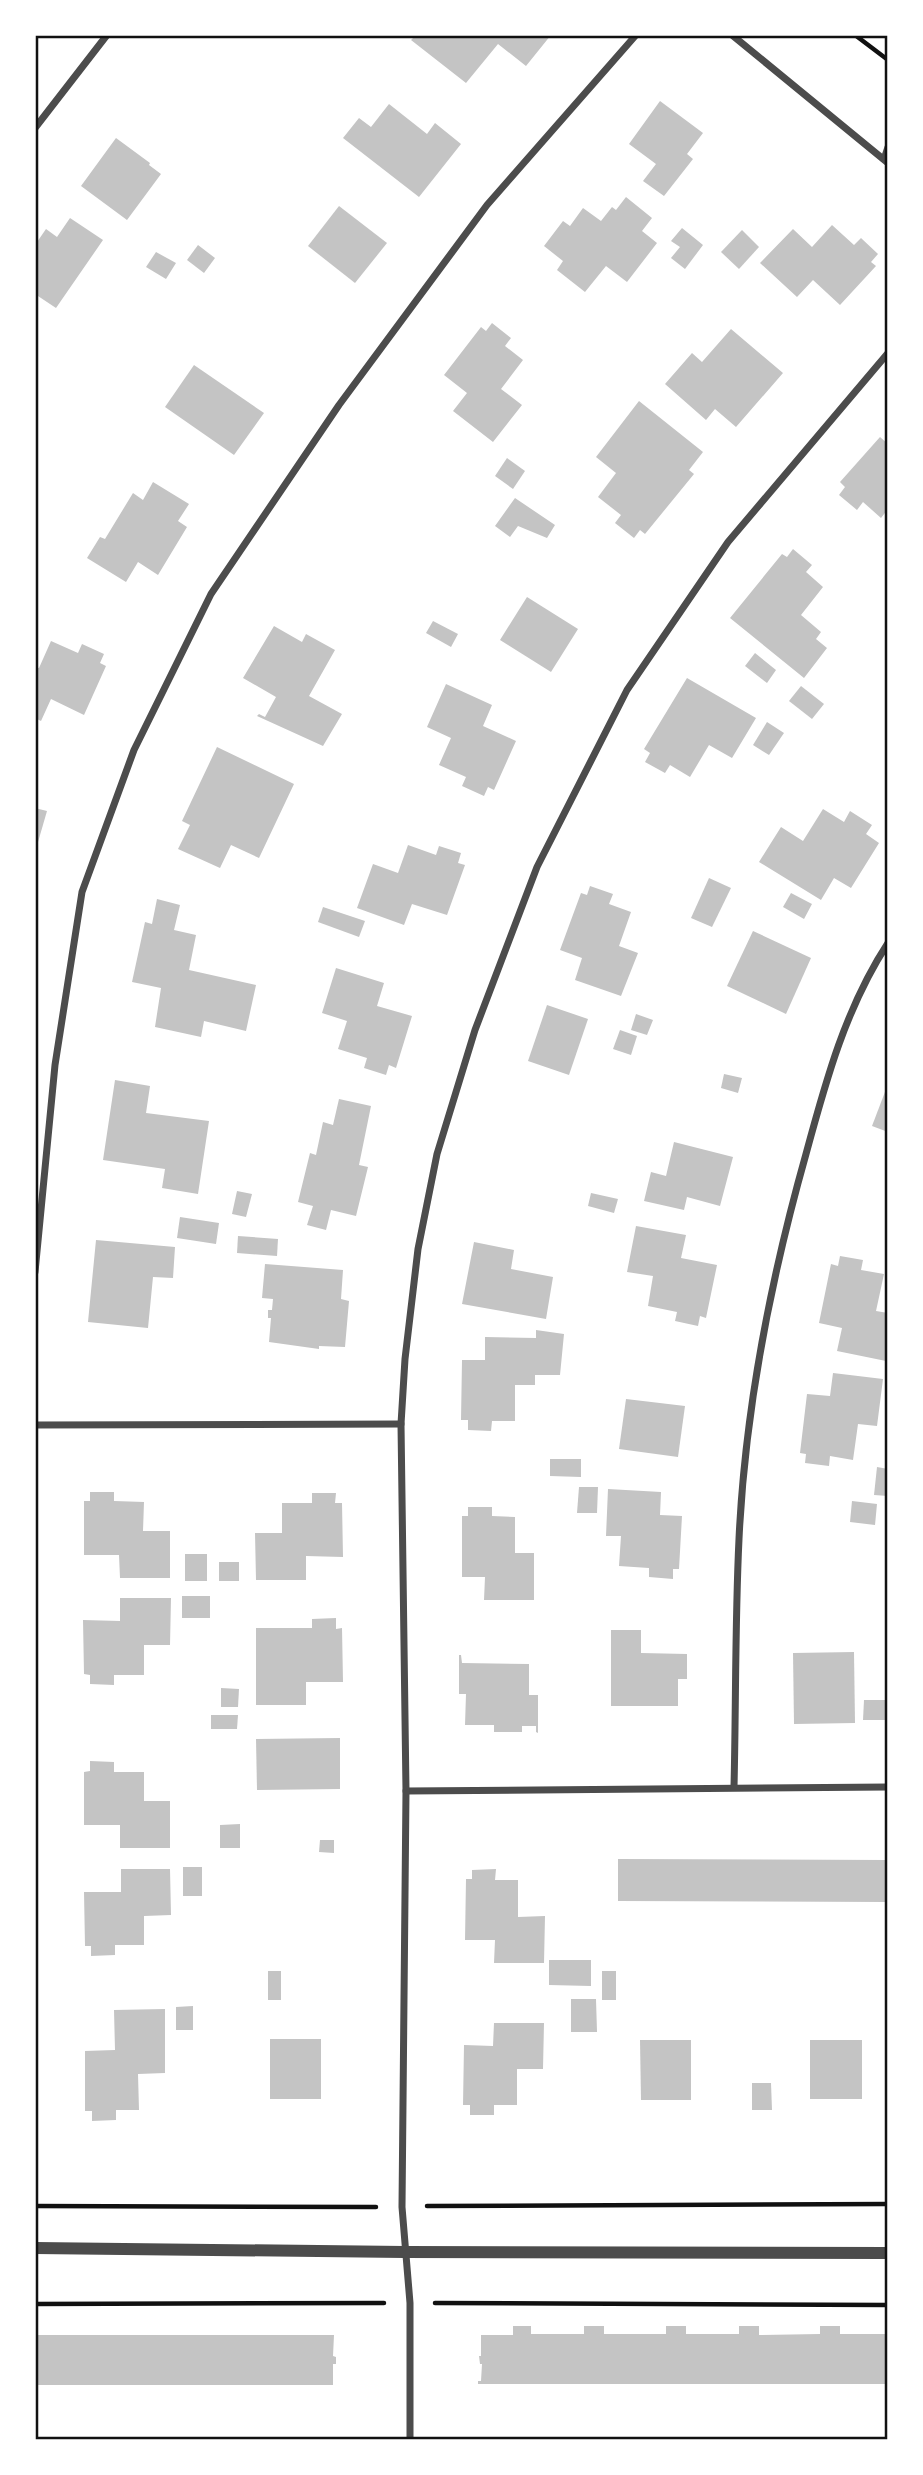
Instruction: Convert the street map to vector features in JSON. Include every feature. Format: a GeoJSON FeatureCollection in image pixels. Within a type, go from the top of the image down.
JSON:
{"type":"FeatureCollection","features":[{"type":"Feature","properties":{"kind":"street"},"geometry":{"type":"LineString","coordinates":[[35,128],[107,35]]}},
{"type":"Feature","properties":{"kind":"street"},"geometry":{"type":"LineString","coordinates":[[35,1272],[55,1065],[82,892],[134,750],[211,594],[339,405],[487,205],[636,35]]}},
{"type":"Feature","properties":{"kind":"street"},"geometry":{"type":"LineString","coordinates":[[734,36],[886,161]]}},
{"type":"Feature","properties":{"kind":"street"},"geometry":{"type":"LineString","coordinates":[[886,161],[888,147]]}},
{"type":"Feature","properties":{"kind":"street"},"geometry":{"type":"LineString","coordinates":[[410,2440],[410,2303],[401,2207],[406,1791],[401,1424],[405,1359],[418,1249],[437,1154],[475,1030],[537,867],[626,690],[728,542],[888,353]]}},
{"type":"Feature","properties":{"kind":"street"},"geometry":{"type":"LineString","coordinates":[[734,1787],[739,1537],[754,1382],[788,1217],[830,1066],[867,974],[888,943]]}},
{"type":"Feature","properties":{"kind":"street"},"geometry":{"type":"LineString","coordinates":[[35,1425],[401,1424]]}},
{"type":"Feature","properties":{"kind":"street"},"geometry":{"type":"LineString","coordinates":[[406,1791],[888,1787]]}},
{"type":"Feature","properties":{"kind":"street"},"geometry":{"type":"LineString","coordinates":[[35,2248],[404,2252],[888,2252]]}},
{"type":"Feature","properties":{"kind":"path"},"geometry":{"type":"LineString","coordinates":[[855,35],[888,60]]}},
{"type":"Feature","properties":{"kind":"path"},"geometry":{"type":"LineString","coordinates":[[35,2206],[888,2204]]}},
{"type":"Feature","properties":{"kind":"path"},"geometry":{"type":"LineString","coordinates":[[35,2304],[888,2305]]}},
{"type":"Feature","properties":{"kind":"building"},"geometry":{"type":"Polygon","coordinates":[[[416,35],[435,35],[438,38],[441,35],[551,35],[526,66],[498,44],[466,83],[411,40],[416,35]]]}},
{"type":"Feature","properties":{"kind":"building"},"geometry":{"type":"Polygon","coordinates":[[[660,101],[703,133],[687,154],[693,159],[664,196],[643,181],[656,164],[629,144],[660,101]]]}},
{"type":"Feature","properties":{"kind":"building"},"geometry":{"type":"Polygon","coordinates":[[[389,104],[427,134],[435,123],[461,144],[419,197],[343,138],[359,118],[371,127],[389,104]]]}},
{"type":"Feature","properties":{"kind":"building"},"geometry":{"type":"Polygon","coordinates":[[[116,138],[161,174],[127,220],[81,186],[116,138]]]}},
{"type":"Feature","properties":{"kind":"building"},"geometry":{"type":"Polygon","coordinates":[[[626,197],[652,218],[642,231],[657,243],[627,282],[606,266],[585,292],[557,270],[563,261],[544,246],[563,221],[570,226],[583,208],[601,221],[612,207],[616,210],[626,197]]]}},
{"type":"Feature","properties":{"kind":"building"},"geometry":{"type":"Polygon","coordinates":[[[339,206],[387,243],[355,283],[308,246],[339,206]]]}},
{"type":"Feature","properties":{"kind":"building"},"geometry":{"type":"Polygon","coordinates":[[[70,218],[103,240],[56,308],[35,294],[35,245],[46,229],[57,237],[70,218]]]}},
{"type":"Feature","properties":{"kind":"building"},"geometry":{"type":"Polygon","coordinates":[[[832,225],[854,245],[861,238],[878,254],[871,262],[876,266],[840,305],[813,280],[797,297],[760,263],[793,229],[812,247],[832,225]]]}},
{"type":"Feature","properties":{"kind":"building"},"geometry":{"type":"Polygon","coordinates":[[[682,228],[703,245],[685,269],[671,258],[680,247],[671,241],[682,228]]]}},
{"type":"Feature","properties":{"kind":"building"},"geometry":{"type":"Polygon","coordinates":[[[742,230],[759,247],[739,269],[721,252],[742,230]]]}},
{"type":"Feature","properties":{"kind":"building"},"geometry":{"type":"Polygon","coordinates":[[[198,245],[215,258],[204,273],[187,260],[198,245]]]}},
{"type":"Feature","properties":{"kind":"building"},"geometry":{"type":"Polygon","coordinates":[[[156,252],[176,263],[166,279],[146,267],[156,252]]]}},
{"type":"Feature","properties":{"kind":"building"},"geometry":{"type":"Polygon","coordinates":[[[492,323],[511,338],[505,346],[523,360],[501,389],[522,405],[493,442],[453,411],[467,393],[444,375],[481,327],[486,331],[492,323]]]}},
{"type":"Feature","properties":{"kind":"building"},"geometry":{"type":"Polygon","coordinates":[[[731,329],[783,373],[736,427],[715,409],[706,420],[665,384],[692,353],[702,362],[731,329]]]}},
{"type":"Feature","properties":{"kind":"building"},"geometry":{"type":"Polygon","coordinates":[[[194,365],[264,413],[234,455],[165,407],[194,365]]]}},
{"type":"Feature","properties":{"kind":"building"},"geometry":{"type":"Polygon","coordinates":[[[639,401],[703,452],[689,470],[694,474],[645,534],[640,530],[634,538],[615,523],[621,515],[598,497],[616,473],[596,457],[639,401]]]}},
{"type":"Feature","properties":{"kind":"building"},"geometry":{"type":"Polygon","coordinates":[[[880,437],[888,444],[888,509],[881,518],[863,502],[857,510],[839,495],[845,487],[840,482],[880,437]]]}},
{"type":"Feature","properties":{"kind":"building"},"geometry":{"type":"Polygon","coordinates":[[[507,458],[525,471],[513,489],[495,476],[507,458]]]}},
{"type":"Feature","properties":{"kind":"building"},"geometry":{"type":"Polygon","coordinates":[[[153,482],[189,504],[178,521],[187,527],[158,575],[138,562],[126,582],[87,558],[100,537],[105,539],[133,493],[143,500],[153,482]]]}},
{"type":"Feature","properties":{"kind":"building"},"geometry":{"type":"Polygon","coordinates":[[[515,498],[555,525],[547,538],[518,526],[510,537],[495,526],[515,498]]]}},
{"type":"Feature","properties":{"kind":"building"},"geometry":{"type":"Polygon","coordinates":[[[793,549],[812,565],[806,572],[823,587],[801,615],[821,632],[816,639],[827,648],[804,678],[730,618],[782,554],[787,557],[793,549]]]}},
{"type":"Feature","properties":{"kind":"building"},"geometry":{"type":"Polygon","coordinates":[[[527,597],[578,629],[551,672],[500,640],[527,597]]]}},
{"type":"Feature","properties":{"kind":"building"},"geometry":{"type":"Polygon","coordinates":[[[433,621],[458,634],[451,647],[426,633],[433,621]]]}},
{"type":"Feature","properties":{"kind":"building"},"geometry":{"type":"Polygon","coordinates":[[[274,626],[302,642],[306,634],[335,650],[309,696],[342,714],[323,746],[257,716],[259,714],[265,717],[276,697],[243,678],[274,626]]]}},
{"type":"Feature","properties":{"kind":"building"},"geometry":{"type":"Polygon","coordinates":[[[51,641],[78,653],[82,644],[104,654],[100,663],[106,666],[84,715],[51,699],[41,721],[35,718],[35,667],[39,668],[51,641]]]}},
{"type":"Feature","properties":{"kind":"building"},"geometry":{"type":"Polygon","coordinates":[[[755,653],[776,670],[767,683],[745,666],[755,653]]]}},
{"type":"Feature","properties":{"kind":"building"},"geometry":{"type":"Polygon","coordinates":[[[687,678],[756,718],[732,758],[709,745],[690,777],[670,765],[665,773],[645,762],[650,753],[644,749],[687,678]]]}},
{"type":"Feature","properties":{"kind":"building"},"geometry":{"type":"Polygon","coordinates":[[[446,684],[492,705],[483,726],[516,741],[494,790],[488,787],[484,796],[462,786],[466,777],[439,765],[451,738],[427,727],[446,684]]]}},
{"type":"Feature","properties":{"kind":"building"},"geometry":{"type":"Polygon","coordinates":[[[801,686],[824,704],[812,719],[789,701],[801,686]]]}},
{"type":"Feature","properties":{"kind":"building"},"geometry":{"type":"Polygon","coordinates":[[[767,722],[784,733],[769,755],[753,745],[767,722]]]}},
{"type":"Feature","properties":{"kind":"building"},"geometry":{"type":"Polygon","coordinates":[[[217,747],[294,784],[259,858],[231,845],[220,868],[178,849],[190,825],[182,821],[217,747]]]}},
{"type":"Feature","properties":{"kind":"building"},"geometry":{"type":"Polygon","coordinates":[[[35,808],[47,811],[36,849],[35,849],[35,808]]]}},
{"type":"Feature","properties":{"kind":"building"},"geometry":{"type":"Polygon","coordinates":[[[823,809],[844,822],[850,811],[872,825],[866,834],[879,843],[851,888],[834,878],[821,900],[759,862],[781,827],[803,841],[823,809]]]}},
{"type":"Feature","properties":{"kind":"building"},"geometry":{"type":"Polygon","coordinates":[[[408,845],[436,855],[439,846],[461,853],[458,863],[465,865],[447,915],[412,904],[404,925],[357,908],[373,864],[398,873],[408,845]]]}},
{"type":"Feature","properties":{"kind":"building"},"geometry":{"type":"Polygon","coordinates":[[[709,878],[731,888],[712,927],[691,918],[709,878]]]}},
{"type":"Feature","properties":{"kind":"building"},"geometry":{"type":"Polygon","coordinates":[[[590,886],[613,894],[609,904],[631,912],[619,946],[638,953],[621,996],[575,980],[582,958],[560,950],[581,893],[587,895],[590,886]]]}},
{"type":"Feature","properties":{"kind":"building"},"geometry":{"type":"Polygon","coordinates":[[[791,893],[812,904],[804,919],[783,907],[791,893]]]}},
{"type":"Feature","properties":{"kind":"building"},"geometry":{"type":"Polygon","coordinates":[[[157,899],[180,905],[174,930],[196,935],[189,970],[256,985],[246,1031],[204,1021],[201,1037],[155,1027],[161,988],[132,982],[145,922],[152,924],[157,899]]]}},
{"type":"Feature","properties":{"kind":"building"},"geometry":{"type":"Polygon","coordinates":[[[323,907],[365,921],[359,937],[318,922],[323,907]]]}},
{"type":"Feature","properties":{"kind":"building"},"geometry":{"type":"Polygon","coordinates":[[[753,931],[811,958],[786,1014],[727,986],[753,931]]]}},
{"type":"Feature","properties":{"kind":"building"},"geometry":{"type":"Polygon","coordinates":[[[336,968],[384,983],[377,1006],[412,1016],[396,1068],[389,1065],[386,1075],[364,1068],[367,1058],[338,1049],[347,1021],[322,1013],[336,968]]]}},
{"type":"Feature","properties":{"kind":"building"},"geometry":{"type":"Polygon","coordinates":[[[547,1005],[588,1019],[569,1075],[528,1061],[547,1005]]]}},
{"type":"Feature","properties":{"kind":"building"},"geometry":{"type":"Polygon","coordinates":[[[636,1014],[653,1020],[647,1035],[631,1030],[636,1014]]]}},
{"type":"Feature","properties":{"kind":"building"},"geometry":{"type":"Polygon","coordinates":[[[620,1030],[637,1036],[631,1055],[613,1049],[620,1030]]]}},
{"type":"Feature","properties":{"kind":"building"},"geometry":{"type":"Polygon","coordinates":[[[724,1074],[742,1078],[738,1093],[721,1088],[724,1074]]]}},
{"type":"Feature","properties":{"kind":"building"},"geometry":{"type":"Polygon","coordinates":[[[115,1080],[150,1086],[146,1113],[209,1121],[198,1194],[162,1188],[165,1169],[103,1160],[115,1080]]]}},
{"type":"Feature","properties":{"kind":"building"},"geometry":{"type":"Polygon","coordinates":[[[888,1084],[888,1132],[872,1126],[888,1084]]]}},
{"type":"Feature","properties":{"kind":"building"},"geometry":{"type":"Polygon","coordinates":[[[339,1099],[371,1106],[359,1165],[368,1167],[356,1216],[331,1210],[326,1230],[307,1225],[313,1206],[298,1202],[310,1153],[316,1155],[323,1122],[333,1125],[339,1099]]]}},
{"type":"Feature","properties":{"kind":"building"},"geometry":{"type":"Polygon","coordinates":[[[674,1142],[733,1157],[720,1206],[687,1197],[684,1210],[644,1201],[651,1172],[666,1176],[674,1142]]]}},
{"type":"Feature","properties":{"kind":"building"},"geometry":{"type":"Polygon","coordinates":[[[237,1191],[252,1194],[246,1217],[232,1214],[237,1191]]]}},
{"type":"Feature","properties":{"kind":"building"},"geometry":{"type":"Polygon","coordinates":[[[591,1193],[618,1199],[614,1213],[588,1206],[591,1193]]]}},
{"type":"Feature","properties":{"kind":"building"},"geometry":{"type":"Polygon","coordinates":[[[180,1217],[219,1223],[216,1244],[177,1238],[180,1217]]]}},
{"type":"Feature","properties":{"kind":"building"},"geometry":{"type":"Polygon","coordinates":[[[636,1226],[686,1235],[681,1258],[717,1265],[706,1318],[700,1316],[698,1326],[675,1321],[677,1312],[648,1306],[653,1276],[627,1272],[636,1226]]]}},
{"type":"Feature","properties":{"kind":"building"},"geometry":{"type":"Polygon","coordinates":[[[238,1236],[278,1239],[277,1256],[237,1253],[238,1236]]]}},
{"type":"Feature","properties":{"kind":"building"},"geometry":{"type":"Polygon","coordinates":[[[96,1240],[175,1247],[173,1278],[153,1277],[148,1328],[88,1322],[96,1240]]]}},
{"type":"Feature","properties":{"kind":"building"},"geometry":{"type":"Polygon","coordinates":[[[474,1242],[514,1250],[511,1269],[553,1277],[546,1319],[462,1304],[474,1242]]]}},
{"type":"Feature","properties":{"kind":"building"},"geometry":{"type":"Polygon","coordinates":[[[840,1256],[863,1260],[861,1270],[884,1274],[876,1311],[888,1313],[886,1361],[837,1351],[842,1328],[819,1323],[831,1264],[838,1266],[840,1256]]]}},
{"type":"Feature","properties":{"kind":"building"},"geometry":{"type":"Polygon","coordinates":[[[265,1264],[343,1270],[341,1299],[349,1301],[345,1347],[319,1346],[319,1349],[269,1342],[271,1318],[268,1318],[268,1310],[272,1310],[273,1299],[262,1298],[265,1264]]]}},
{"type":"Feature","properties":{"kind":"building"},"geometry":{"type":"Polygon","coordinates":[[[536,1330],[564,1334],[560,1375],[535,1375],[535,1385],[515,1385],[515,1421],[492,1421],[491,1431],[468,1430],[468,1420],[461,1420],[462,1360],[485,1360],[485,1337],[536,1338],[536,1330]]]}},
{"type":"Feature","properties":{"kind":"building"},"geometry":{"type":"Polygon","coordinates":[[[833,1373],[883,1379],[877,1426],[858,1424],[853,1460],[830,1456],[829,1466],[805,1463],[806,1454],[800,1453],[807,1394],[830,1396],[833,1373]]]}},
{"type":"Feature","properties":{"kind":"building"},"geometry":{"type":"Polygon","coordinates":[[[626,1399],[685,1406],[678,1457],[619,1449],[626,1399]]]}},
{"type":"Feature","properties":{"kind":"building"},"geometry":{"type":"Polygon","coordinates":[[[550,1459],[581,1459],[581,1477],[550,1476],[550,1459]]]}},
{"type":"Feature","properties":{"kind":"building"},"geometry":{"type":"Polygon","coordinates":[[[877,1467],[888,1469],[888,1496],[874,1495],[877,1467]]]}},
{"type":"Feature","properties":{"kind":"building"},"geometry":{"type":"Polygon","coordinates":[[[579,1487],[598,1487],[597,1513],[577,1513],[579,1487]]]}},
{"type":"Feature","properties":{"kind":"building"},"geometry":{"type":"Polygon","coordinates":[[[608,1489],[661,1492],[660,1515],[682,1516],[679,1569],[673,1569],[673,1579],[649,1577],[649,1568],[619,1566],[621,1536],[606,1536],[608,1489]]]}},
{"type":"Feature","properties":{"kind":"building"},"geometry":{"type":"Polygon","coordinates":[[[90,1492],[114,1492],[114,1501],[144,1502],[143,1531],[170,1531],[170,1578],[120,1578],[119,1555],[84,1555],[84,1501],[90,1501],[90,1492]]]}},
{"type":"Feature","properties":{"kind":"building"},"geometry":{"type":"Polygon","coordinates":[[[312,1493],[336,1493],[335,1503],[342,1503],[343,1557],[306,1556],[306,1580],[256,1580],[255,1533],[282,1533],[282,1503],[312,1503],[312,1493]]]}},
{"type":"Feature","properties":{"kind":"building"},"geometry":{"type":"Polygon","coordinates":[[[852,1501],[877,1504],[875,1525],[850,1522],[852,1501]]]}},
{"type":"Feature","properties":{"kind":"building"},"geometry":{"type":"Polygon","coordinates":[[[468,1507],[492,1507],[492,1516],[515,1517],[515,1553],[534,1553],[534,1600],[484,1600],[485,1577],[462,1577],[462,1516],[468,1516],[468,1507]]]}},
{"type":"Feature","properties":{"kind":"building"},"geometry":{"type":"Polygon","coordinates":[[[185,1554],[207,1554],[207,1581],[185,1581],[185,1554]]]}},
{"type":"Feature","properties":{"kind":"building"},"geometry":{"type":"Polygon","coordinates":[[[219,1562],[239,1562],[239,1581],[219,1581],[219,1562]]]}},
{"type":"Feature","properties":{"kind":"building"},"geometry":{"type":"Polygon","coordinates":[[[182,1596],[210,1596],[210,1618],[182,1618],[182,1596]]]}},
{"type":"Feature","properties":{"kind":"building"},"geometry":{"type":"Polygon","coordinates":[[[120,1598],[171,1598],[170,1645],[144,1645],[144,1675],[114,1675],[114,1685],[90,1684],[90,1675],[84,1674],[83,1620],[120,1621],[120,1598]]]}},
{"type":"Feature","properties":{"kind":"building"},"geometry":{"type":"Polygon","coordinates":[[[336,1618],[336,1629],[342,1628],[343,1682],[306,1682],[306,1705],[256,1705],[256,1628],[312,1628],[312,1619],[336,1618]]]}},
{"type":"Feature","properties":{"kind":"building"},"geometry":{"type":"Polygon","coordinates":[[[611,1630],[641,1630],[641,1653],[687,1654],[687,1679],[678,1679],[678,1706],[611,1706],[611,1630]]]}},
{"type":"Feature","properties":{"kind":"building"},"geometry":{"type":"Polygon","coordinates":[[[854,1652],[855,1723],[794,1724],[793,1653],[854,1652]]]}},
{"type":"Feature","properties":{"kind":"building"},"geometry":{"type":"Polygon","coordinates":[[[459,1655],[462,1663],[529,1664],[529,1695],[538,1695],[538,1733],[536,1726],[522,1726],[522,1732],[494,1732],[494,1725],[465,1725],[466,1694],[459,1694],[459,1655]]]}},
{"type":"Feature","properties":{"kind":"building"},"geometry":{"type":"Polygon","coordinates":[[[221,1688],[239,1689],[238,1707],[221,1707],[221,1688]]]}},
{"type":"Feature","properties":{"kind":"building"},"geometry":{"type":"Polygon","coordinates":[[[864,1700],[888,1700],[888,1720],[863,1720],[864,1700]]]}},
{"type":"Feature","properties":{"kind":"building"},"geometry":{"type":"Polygon","coordinates":[[[211,1715],[238,1715],[237,1729],[211,1729],[211,1715]]]}},
{"type":"Feature","properties":{"kind":"building"},"geometry":{"type":"Polygon","coordinates":[[[340,1738],[340,1789],[257,1790],[256,1739],[340,1738]]]}},
{"type":"Feature","properties":{"kind":"building"},"geometry":{"type":"Polygon","coordinates":[[[90,1761],[114,1762],[114,1772],[144,1772],[144,1801],[170,1801],[170,1848],[120,1848],[120,1825],[84,1825],[84,1772],[90,1771],[90,1761]]]}},
{"type":"Feature","properties":{"kind":"building"},"geometry":{"type":"Polygon","coordinates":[[[240,1824],[240,1848],[220,1848],[220,1825],[240,1824]]]}},
{"type":"Feature","properties":{"kind":"building"},"geometry":{"type":"Polygon","coordinates":[[[320,1840],[334,1840],[334,1853],[319,1852],[320,1840]]]}},
{"type":"Feature","properties":{"kind":"building"},"geometry":{"type":"Polygon","coordinates":[[[618,1859],[888,1860],[888,1902],[618,1901],[618,1859]]]}},
{"type":"Feature","properties":{"kind":"building"},"geometry":{"type":"Polygon","coordinates":[[[183,1867],[202,1867],[202,1896],[183,1896],[183,1867]]]}},
{"type":"Feature","properties":{"kind":"building"},"geometry":{"type":"Polygon","coordinates":[[[121,1869],[170,1869],[171,1915],[144,1916],[144,1945],[115,1945],[115,1955],[91,1956],[91,1946],[85,1946],[84,1892],[121,1892],[121,1869]]]}},
{"type":"Feature","properties":{"kind":"building"},"geometry":{"type":"Polygon","coordinates":[[[496,1869],[495,1880],[518,1880],[518,1917],[545,1916],[544,1963],[494,1963],[495,1940],[465,1940],[466,1879],[472,1879],[472,1870],[496,1869]]]}},
{"type":"Feature","properties":{"kind":"building"},"geometry":{"type":"Polygon","coordinates":[[[549,1960],[591,1960],[591,1986],[549,1985],[549,1960]]]}},
{"type":"Feature","properties":{"kind":"building"},"geometry":{"type":"Polygon","coordinates":[[[268,1971],[281,1971],[281,2000],[268,2000],[268,1971]]]}},
{"type":"Feature","properties":{"kind":"building"},"geometry":{"type":"Polygon","coordinates":[[[602,1971],[616,1971],[616,2000],[602,2000],[602,1971]]]}},
{"type":"Feature","properties":{"kind":"building"},"geometry":{"type":"Polygon","coordinates":[[[571,1999],[596,1999],[597,2032],[571,2032],[571,1999]]]}},
{"type":"Feature","properties":{"kind":"building"},"geometry":{"type":"Polygon","coordinates":[[[193,2006],[193,2030],[176,2030],[176,2007],[193,2006]]]}},
{"type":"Feature","properties":{"kind":"building"},"geometry":{"type":"Polygon","coordinates":[[[165,2009],[165,2073],[138,2074],[139,2110],[116,2110],[116,2120],[92,2121],[92,2111],[85,2111],[85,2051],[115,2050],[114,2010],[165,2009]]]}},
{"type":"Feature","properties":{"kind":"building"},"geometry":{"type":"Polygon","coordinates":[[[494,2023],[544,2023],[543,2069],[517,2069],[517,2105],[494,2105],[494,2115],[470,2115],[470,2105],[463,2105],[464,2045],[493,2046],[494,2023]]]}},
{"type":"Feature","properties":{"kind":"building"},"geometry":{"type":"Polygon","coordinates":[[[270,2039],[321,2039],[321,2099],[270,2099],[270,2039]]]}},
{"type":"Feature","properties":{"kind":"building"},"geometry":{"type":"Polygon","coordinates":[[[640,2040],[691,2040],[691,2100],[641,2100],[640,2040]]]}},
{"type":"Feature","properties":{"kind":"building"},"geometry":{"type":"Polygon","coordinates":[[[810,2040],[862,2040],[862,2099],[810,2099],[810,2040]]]}},
{"type":"Feature","properties":{"kind":"building"},"geometry":{"type":"Polygon","coordinates":[[[752,2083],[771,2083],[772,2110],[752,2110],[752,2083]]]}},
{"type":"Feature","properties":{"kind":"building"},"geometry":{"type":"Polygon","coordinates":[[[513,2326],[531,2326],[531,2334],[584,2334],[584,2326],[604,2326],[604,2334],[666,2334],[666,2326],[686,2326],[686,2334],[739,2334],[739,2326],[759,2326],[759,2335],[820,2334],[820,2326],[840,2326],[840,2334],[888,2334],[888,2384],[478,2384],[478,2381],[481,2381],[481,2335],[513,2335],[513,2326]]]}},
{"type":"Feature","properties":{"kind":"building"},"geometry":{"type":"Polygon","coordinates":[[[35,2335],[334,2335],[333,2356],[336,2357],[336,2364],[333,2364],[333,2385],[35,2385],[35,2335]]]}}]}
